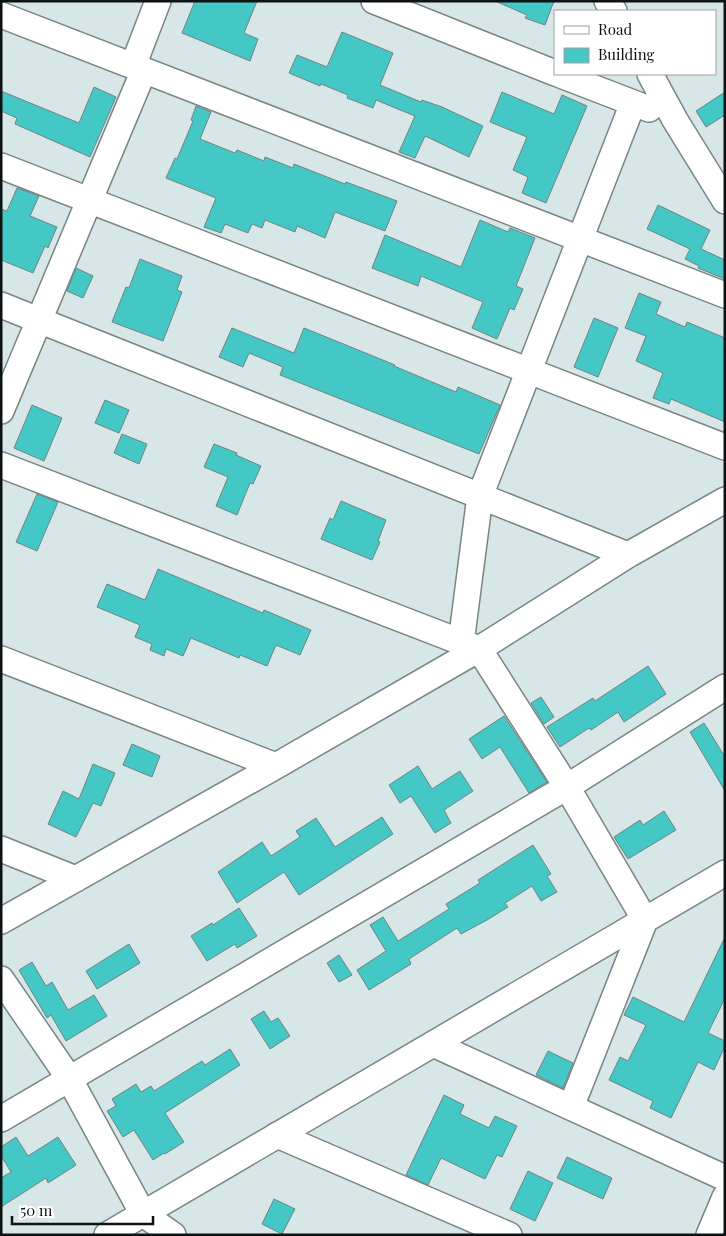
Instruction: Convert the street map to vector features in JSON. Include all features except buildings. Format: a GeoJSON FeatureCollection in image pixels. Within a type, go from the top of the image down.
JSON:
{"type":"FeatureCollection","features":[{"type":"Feature","properties":{"kind":"street"},"geometry":{"type":"LineString","coordinates":[[1,411],[90,200],[139,68],[158,1]]}},
{"type":"Feature","properties":{"kind":"street"},"geometry":{"type":"LineString","coordinates":[[374,1],[554,72]]}},
{"type":"Feature","properties":{"kind":"street"},"geometry":{"type":"LineString","coordinates":[[1,15],[725,295]]}},
{"type":"Feature","properties":{"kind":"street"},"geometry":{"type":"LineString","coordinates":[[561,75],[675,120]]}},
{"type":"Feature","properties":{"kind":"street"},"geometry":{"type":"LineString","coordinates":[[651,75],[675,120],[716,166],[725,201]]}},
{"type":"Feature","properties":{"kind":"street"},"geometry":{"type":"LineString","coordinates":[[470,646],[480,496],[633,103]]}},
{"type":"Feature","properties":{"kind":"street"},"geometry":{"type":"LineString","coordinates":[[1,166],[725,447]]}},
{"type":"Feature","properties":{"kind":"street"},"geometry":{"type":"LineString","coordinates":[[1,305],[628,555]]}},
{"type":"Feature","properties":{"kind":"street"},"geometry":{"type":"LineString","coordinates":[[1,465],[470,646],[567,787],[645,920]]}},
{"type":"Feature","properties":{"kind":"street"},"geometry":{"type":"LineString","coordinates":[[1,920],[276,766],[470,646],[725,500]]}},
{"type":"Feature","properties":{"kind":"street"},"geometry":{"type":"LineString","coordinates":[[1,659],[276,766]]}},
{"type":"Feature","properties":{"kind":"street"},"geometry":{"type":"LineString","coordinates":[[1,1120],[69,1078],[567,787],[725,687]]}},
{"type":"Feature","properties":{"kind":"street"},"geometry":{"type":"LineString","coordinates":[[1,849],[76,879]]}},
{"type":"Feature","properties":{"kind":"street"},"geometry":{"type":"LineString","coordinates":[[107,1235],[725,873]]}},
{"type":"Feature","properties":{"kind":"street"},"geometry":{"type":"LineString","coordinates":[[571,1107],[645,920]]}},
{"type":"Feature","properties":{"kind":"street"},"geometry":{"type":"LineString","coordinates":[[1,979],[69,1078],[143,1214],[173,1235]]}},
{"type":"Feature","properties":{"kind":"street"},"geometry":{"type":"LineString","coordinates":[[433,1044],[725,1178]]}},
{"type":"Feature","properties":{"kind":"street"},"geometry":{"type":"LineString","coordinates":[[276,1136],[509,1235]]}},
{"type":"Feature","properties":{"kind":"street"},"geometry":{"type":"LineString","coordinates":[[709,1235],[725,1197]]}}]}
